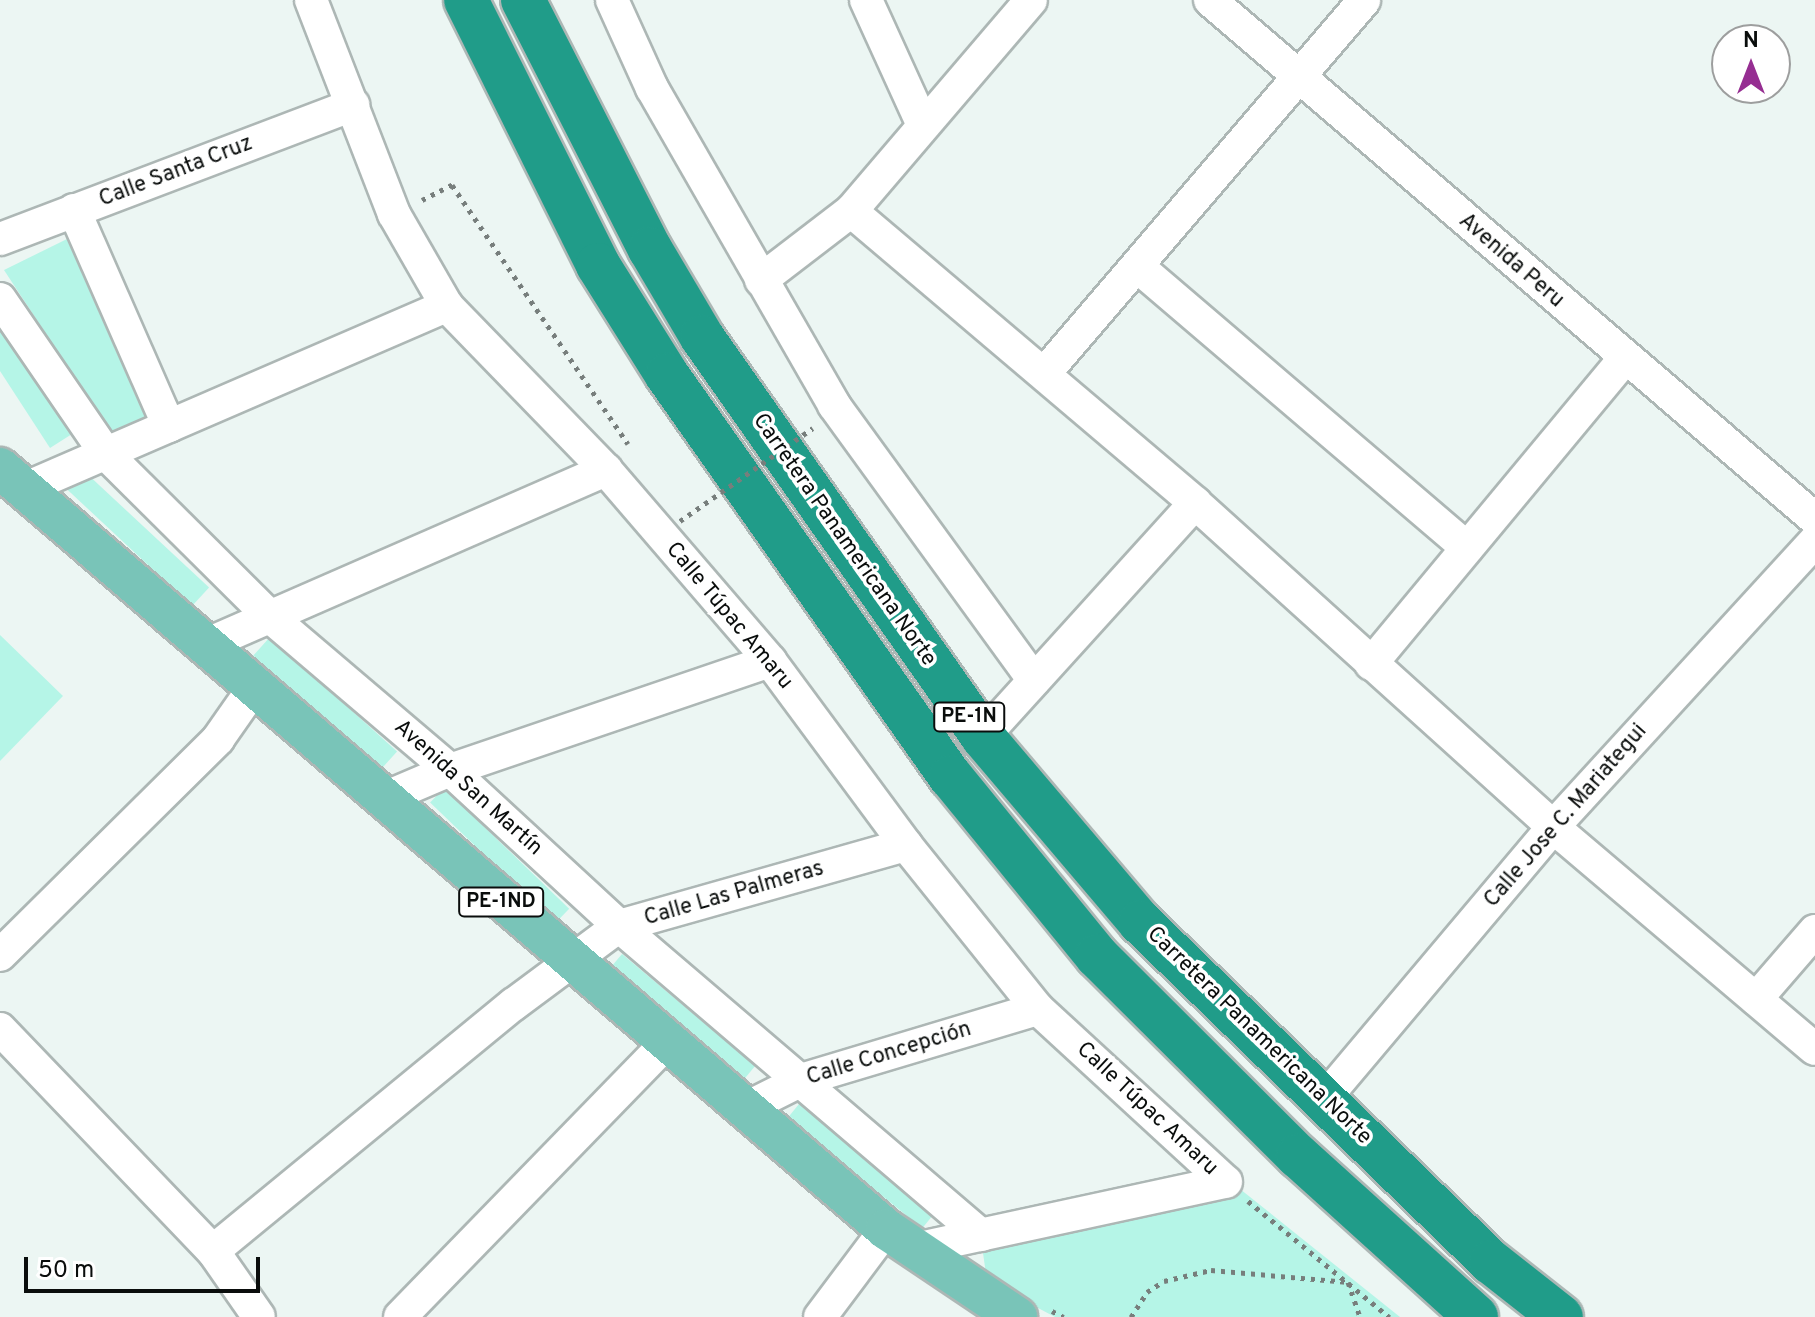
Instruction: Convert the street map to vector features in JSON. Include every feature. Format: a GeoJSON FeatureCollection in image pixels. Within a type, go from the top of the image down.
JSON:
{"type":"FeatureCollection","features":[{"type":"Feature","properties":{"kind":"highway","name":"PE-1N"},"geometry":{"type":"LineString","coordinates":[[466,0],[598,265],[667,375],[951,777],[1097,956],[1298,1156],[1476,1317]]}},
{"type":"Feature","properties":{"kind":"highway","name":"Carretera Panamericana Norte"},"geometry":{"type":"LineString","coordinates":[[523,0],[650,249],[702,337],[983,737],[1140,922],[1491,1262],[1561,1317]]}},
{"type":"Feature","properties":{"kind":"main road","name":"PE-1ND"},"geometry":{"type":"LineString","coordinates":[[10,479],[666,1043],[900,1239],[1017,1317]]}},
{"type":"Feature","properties":{"kind":"street","name":"Calle Túpac Amaru"},"geometry":{"type":"LineString","coordinates":[[311,0],[394,214],[447,306],[606,470],[770,661],[906,845],[1038,1009],[1233,1188]]}},
{"type":"Feature","properties":{"kind":"street"},"geometry":{"type":"LineString","coordinates":[[612,0],[652,88],[834,405],[1034,680]]}},
{"type":"Feature","properties":{"kind":"street"},"geometry":{"type":"LineString","coordinates":[[866,0],[922,123]]}},
{"type":"Feature","properties":{"kind":"street"},"geometry":{"type":"LineString","coordinates":[[761,280],[851,211],[922,123],[1031,0]]}},
{"type":"Feature","properties":{"kind":"street","name":"Avenida Peru"},"geometry":{"type":"LineString","coordinates":[[1210,0],[1624,359],[1815,519]]}},
{"type":"Feature","properties":{"kind":"street"},"geometry":{"type":"LineString","coordinates":[[1044,374],[1364,0]]}},
{"type":"Feature","properties":{"kind":"street","name":"Calle Santa Cruz"},"geometry":{"type":"LineString","coordinates":[[0,239],[353,105]]}},
{"type":"Feature","properties":{"kind":"street"},"geometry":{"type":"LineString","coordinates":[[74,210],[169,426]]}},
{"type":"Feature","properties":{"kind":"street"},"geometry":{"type":"LineString","coordinates":[[851,211],[1195,503],[1553,827],[1815,1049]]}},
{"type":"Feature","properties":{"kind":"street"},"geometry":{"type":"LineString","coordinates":[[1137,266],[1467,548]]}},
{"type":"Feature","properties":{"kind":"street","name":"Avenida San Martín"},"geometry":{"type":"LineString","coordinates":[[0,299],[106,454],[268,615],[450,770],[619,926],[804,1079],[981,1235]]}},
{"type":"Feature","properties":{"kind":"street"},"geometry":{"type":"LineString","coordinates":[[0,453],[10,479],[106,454],[447,306]]}},
{"type":"Feature","properties":{"kind":"street"},"geometry":{"type":"LineString","coordinates":[[1371,664],[1624,359]]}},
{"type":"Feature","properties":{"kind":"street"},"geometry":{"type":"LineString","coordinates":[[203,646],[606,470]]}},
{"type":"Feature","properties":{"kind":"street"},"geometry":{"type":"LineString","coordinates":[[983,737],[1195,503]]}},
{"type":"Feature","properties":{"kind":"street","name":"Calle Jose C. Mariategui"},"geometry":{"type":"LineString","coordinates":[[1325,1098],[1553,827],[1815,541]]}},
{"type":"Feature","properties":{"kind":"street"},"geometry":{"type":"LineString","coordinates":[[382,799],[450,770],[770,661]]}},
{"type":"Feature","properties":{"kind":"street"},"geometry":{"type":"LineString","coordinates":[[0,955],[218,739],[253,689]]}},
{"type":"Feature","properties":{"kind":"street","name":"Calle Las Palmeras"},"geometry":{"type":"LineString","coordinates":[[213,1251],[570,960],[619,926],[906,845]]}},
{"type":"Feature","properties":{"kind":"street"},"geometry":{"type":"LineString","coordinates":[[1756,999],[1815,931]]}},
{"type":"Feature","properties":{"kind":"street","name":"Calle Concepción"},"geometry":{"type":"LineString","coordinates":[[744,1109],[804,1079],[1038,1009]]}},
{"type":"Feature","properties":{"kind":"street"},"geometry":{"type":"LineString","coordinates":[[0,1029],[213,1251],[259,1317]]}},
{"type":"Feature","properties":{"kind":"street"},"geometry":{"type":"LineString","coordinates":[[400,1317],[666,1043]]}},
{"type":"Feature","properties":{"kind":"street"},"geometry":{"type":"LineString","coordinates":[[820,1317],[900,1239],[981,1235],[1233,1188]]}},
{"type":"Feature","properties":{"kind":"path"},"geometry":{"type":"LineString","coordinates":[[452,185],[636,456]]}},
{"type":"Feature","properties":{"kind":"path"},"geometry":{"type":"LineString","coordinates":[[671,508],[680,521],[813,428]]}},
{"type":"Feature","properties":{"kind":"path"},"geometry":{"type":"LineString","coordinates":[[1233,1188],[1389,1317]]}},
{"type":"Feature","properties":{"kind":"path"},"geometry":{"type":"LineString","coordinates":[[1131,1317],[1147,1292],[1164,1281],[1211,1270],[1348,1282]]}},
{"type":"Feature","properties":{"kind":"path"},"geometry":{"type":"LineString","coordinates":[[1348,1282],[1360,1317]]}},
{"type":"Feature","properties":{"kind":"green space"},"geometry":{"type":"Polygon","coordinates":[[[67,239],[146,419],[112,435],[4,270],[67,239]]]}},
{"type":"Feature","properties":{"kind":"green space"},"geometry":{"type":"Polygon","coordinates":[[[0,323],[72,434],[50,448],[0,371],[0,323]]]}},
{"type":"Feature","properties":{"kind":"green space"},"geometry":{"type":"Polygon","coordinates":[[[84,471],[209,588],[192,606],[67,489],[84,471]]]}},
{"type":"Feature","properties":{"kind":"green space"},"geometry":{"type":"Polygon","coordinates":[[[0,635],[63,696],[0,761],[0,635]]]}},
{"type":"Feature","properties":{"kind":"green space"},"geometry":{"type":"Polygon","coordinates":[[[270,637],[397,751],[380,770],[253,656],[270,637]]]}},
{"type":"Feature","properties":{"kind":"green space"},"geometry":{"type":"Polygon","coordinates":[[[444,788],[569,909],[555,923],[430,802],[444,788]]]}},
{"type":"Feature","properties":{"kind":"green space"},"geometry":{"type":"Polygon","coordinates":[[[622,954],[755,1066],[742,1081],[609,969],[622,954]]]}},
{"type":"Feature","properties":{"kind":"green space"},"geometry":{"type":"Polygon","coordinates":[[[799,1104],[934,1214],[922,1228],[787,1119],[799,1104]]]}},
{"type":"Feature","properties":{"kind":"green space"},"geometry":{"type":"Polygon","coordinates":[[[1240,1189],[1400,1317],[1055,1317],[987,1281],[982,1246],[1240,1189]]]}}]}
